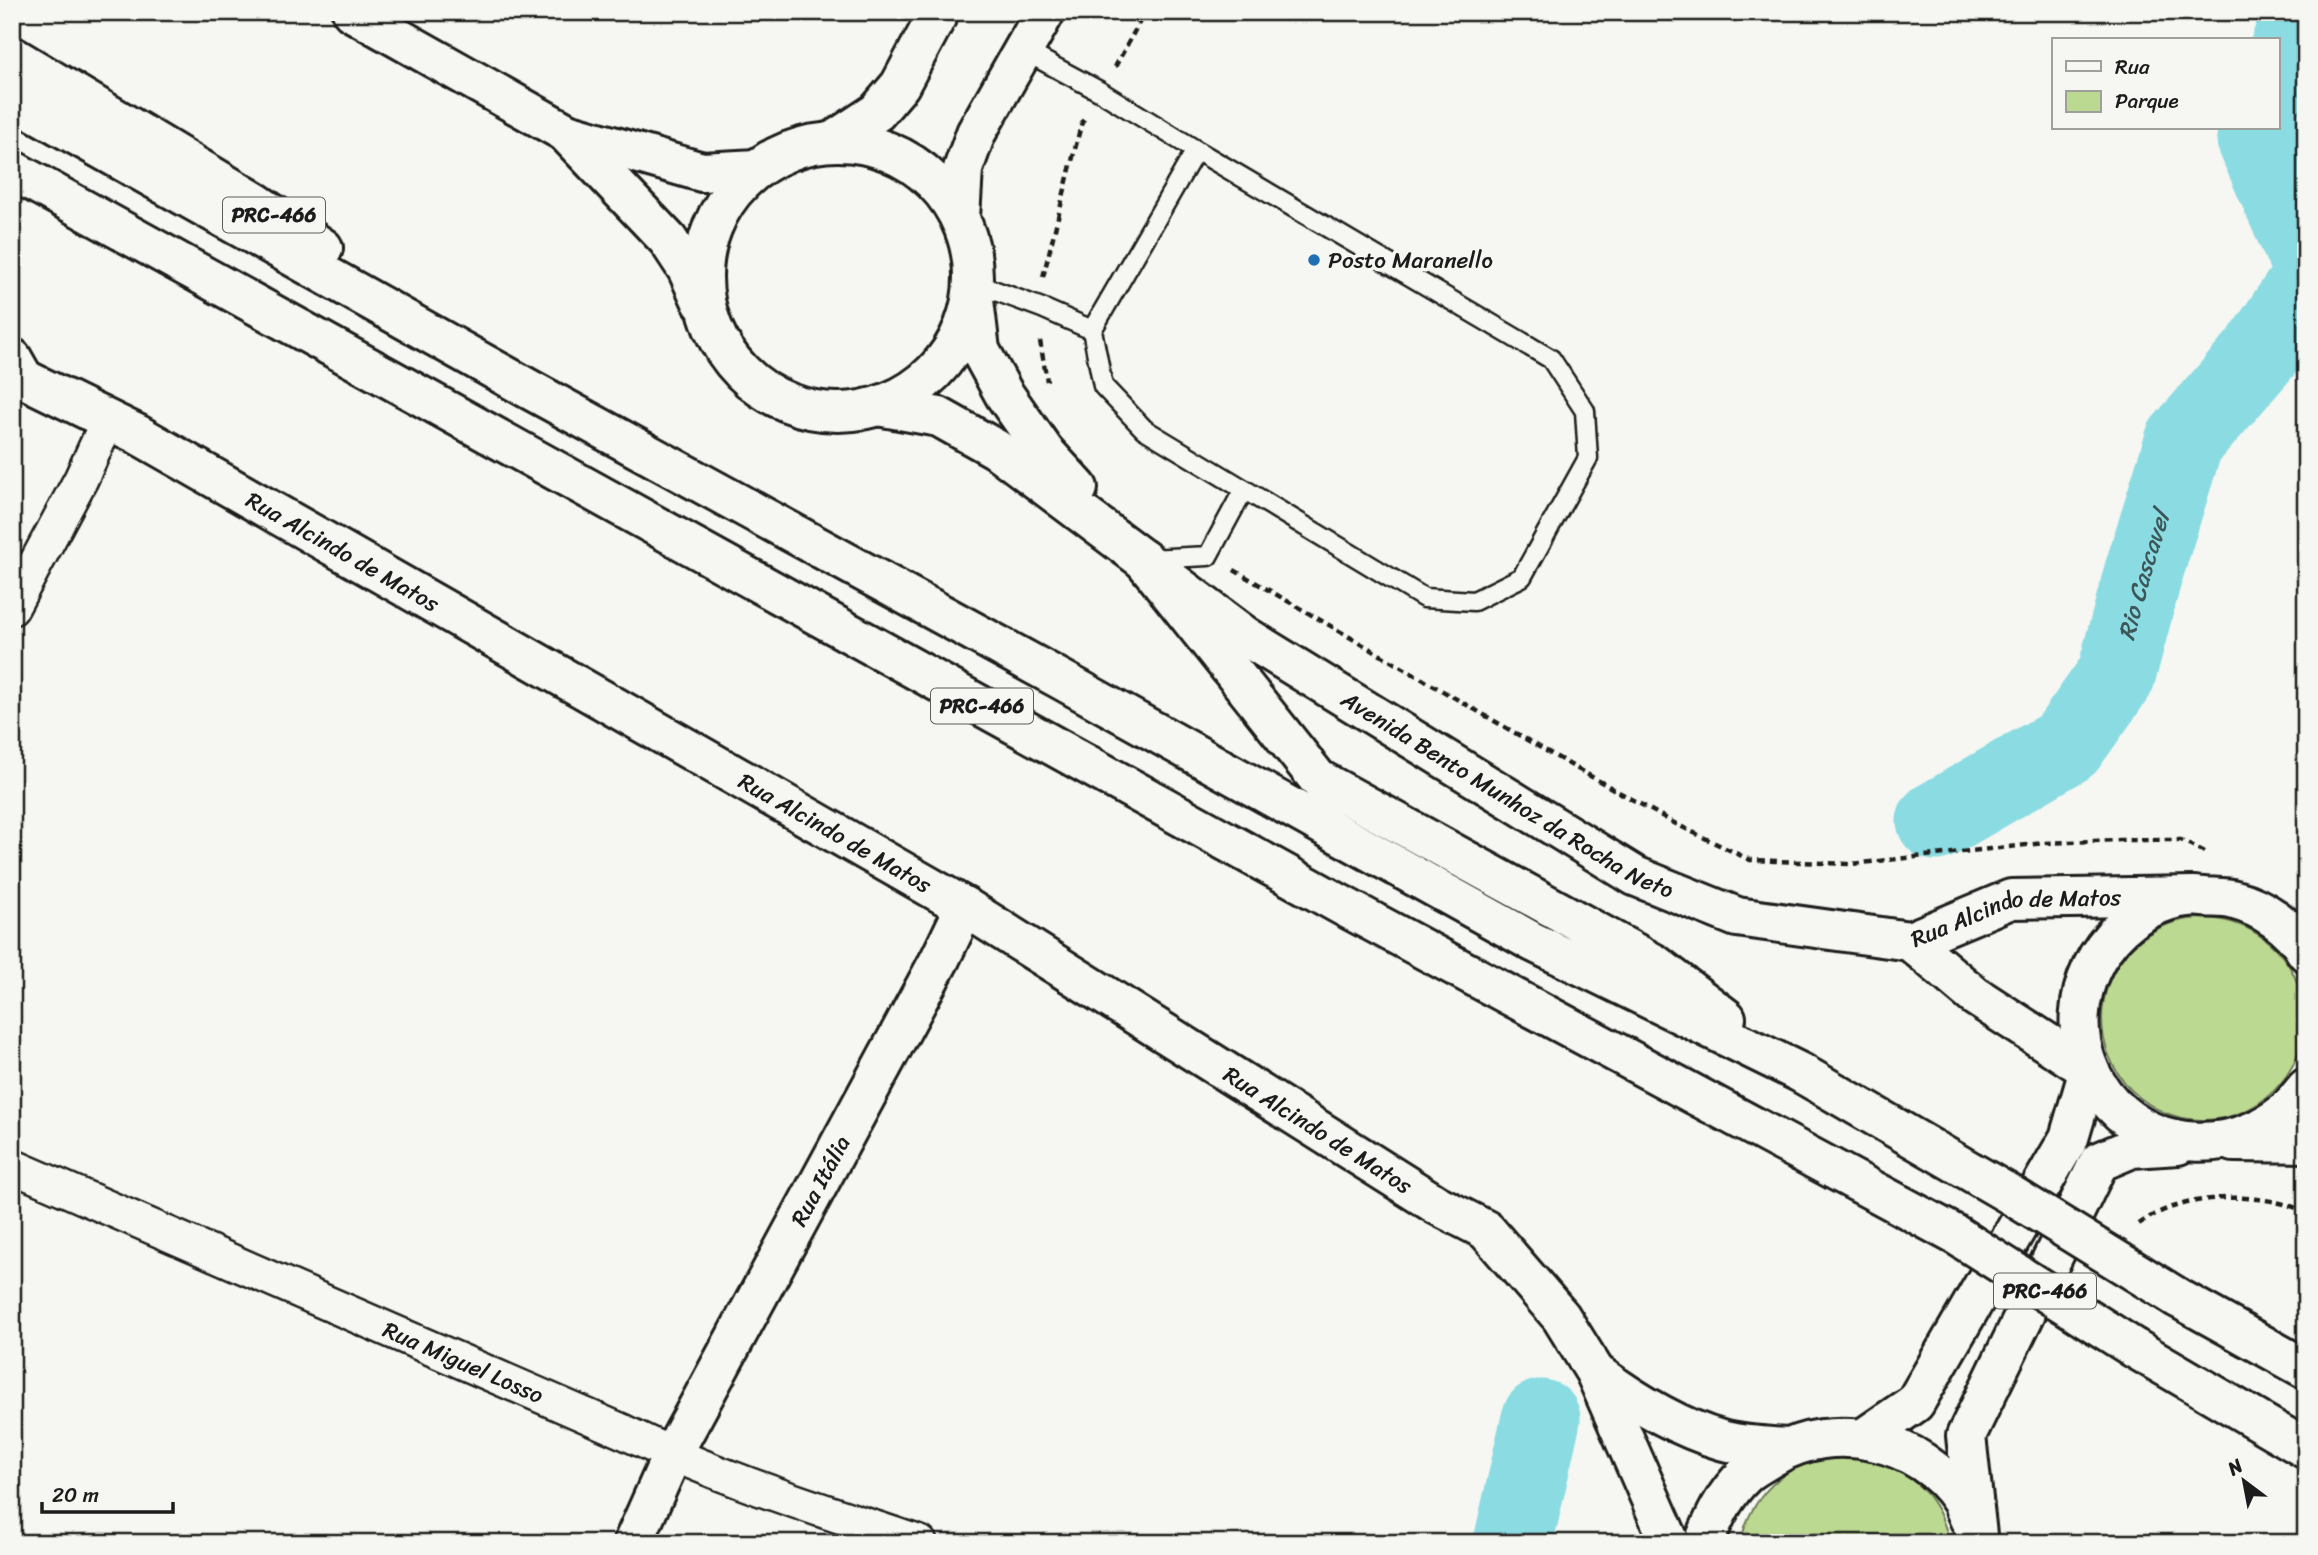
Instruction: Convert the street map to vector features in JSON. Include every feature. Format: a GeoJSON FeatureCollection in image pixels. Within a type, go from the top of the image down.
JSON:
{"type":"FeatureCollection","features":[{"type":"Feature","properties":{"kind":"main road"},"geometry":{"type":"LineString","coordinates":[[352,12],[566,133],[702,172],[757,169]]}},
{"type":"Feature","properties":{"kind":"main road"},"geometry":{"type":"LineString","coordinates":[[833,141],[877,111],[900,85],[939,12]]}},
{"type":"Feature","properties":{"kind":"main road"},"geometry":{"type":"LineString","coordinates":[[960,217],[963,169],[976,133],[1045,12]]}},
{"type":"Feature","properties":{"kind":"main road","name":"PRC-466"},"geometry":{"type":"LineString","coordinates":[[12,56],[255,202],[527,388]]}},
{"type":"Feature","properties":{"kind":"main road","name":"PRC-466"},"geometry":{"type":"LineString","coordinates":[[12,99],[527,388],[1073,686],[1533,942],[1801,1073],[2011,1195],[2178,1298],[2306,1369]]}},
{"type":"Feature","properties":{"kind":"main road"},"geometry":{"type":"LineString","coordinates":[[566,133],[668,240],[687,269],[726,354],[755,385],[793,405],[836,413],[878,406],[913,390],[942,364],[962,332],[973,288]]}},
{"type":"Feature","properties":{"kind":"main road"},"geometry":{"type":"LineString","coordinates":[[708,315],[702,274],[709,234],[728,198],[757,169],[793,149],[833,141],[873,146],[908,161],[939,186],[960,217]]}},
{"type":"Feature","properties":{"kind":"main road","name":"PRC-466"},"geometry":{"type":"LineString","coordinates":[[12,170],[1345,907],[1956,1234],[2134,1348],[2306,1449]]}},
{"type":"Feature","properties":{"kind":"main road","name":"Avenida Bento Munhoz da Rocha Neto"},"geometry":{"type":"LineString","coordinates":[[960,217],[971,249],[980,350],[1004,394],[1044,451],[1143,559]]}},
{"type":"Feature","properties":{"kind":"main road","name":"Rua Alcindo de Matos"},"geometry":{"type":"LineString","coordinates":[[16,370],[136,434],[965,907],[1425,1198],[1486,1230],[1560,1317],[1595,1372],[1670,1543]]}},
{"type":"Feature","properties":{"kind":"main road","name":"Avenida Bento Munhoz da Rocha Neto"},"geometry":{"type":"LineString","coordinates":[[878,406],[939,417],[996,449],[1245,636],[1635,876],[1737,917],[1910,941]]}},
{"type":"Feature","properties":{"kind":"main road","name":"PRC-466"},"geometry":{"type":"LineString","coordinates":[[1143,559],[1318,779],[1655,964],[1801,1073]]}},
{"type":"Feature","properties":{"kind":"main road"},"geometry":{"type":"LineString","coordinates":[[2306,952],[2300,942],[2271,915],[2234,900],[2194,896],[2161,903],[2131,919],[2106,942],[2089,971],[2080,1004],[2080,1038],[2089,1070],[2112,1104],[2144,1129],[2183,1142],[2306,1143]]}},
{"type":"Feature","properties":{"kind":"main road","name":"Rua Alcindo de Matos"},"geometry":{"type":"LineString","coordinates":[[2089,1070],[1975,996],[1910,941],[2011,900],[2194,896]]}},
{"type":"Feature","properties":{"kind":"main road","name":"Rua Itália"},"geometry":{"type":"LineString","coordinates":[[634,1543],[673,1455],[940,959],[965,907]]}},
{"type":"Feature","properties":{"kind":"main road"},"geometry":{"type":"LineString","coordinates":[[1864,1438],[1916,1403],[2069,1138],[2089,1070]]}},
{"type":"Feature","properties":{"kind":"main road"},"geometry":{"type":"LineString","coordinates":[[1978,1539],[1966,1436],[2099,1162],[2132,1148],[2223,1141],[2256,1131],[2286,1111],[2306,1088]]}},
{"type":"Feature","properties":{"kind":"main road","name":"Rua Alcindo de Matos"},"geometry":{"type":"LineString","coordinates":[[1595,1372],[1632,1400],[1686,1427],[1723,1441],[1786,1448]]}},
{"type":"Feature","properties":{"kind":"main road"},"geometry":{"type":"LineString","coordinates":[[1704,1543],[1716,1511],[1746,1474],[1786,1448],[1824,1438],[1864,1438],[1901,1450],[1934,1471],[1960,1500],[1978,1539]]}},
{"type":"Feature","properties":{"kind":"street"},"geometry":{"type":"LineString","coordinates":[[12,608],[81,479],[108,420]]}},
{"type":"Feature","properties":{"kind":"street","name":"Rua Miguel Losso"},"geometry":{"type":"LineString","coordinates":[[12,1166],[726,1478],[920,1543]]}},
{"type":"Feature","properties":{"kind":"lane"},"geometry":{"type":"LineString","coordinates":[[1023,50],[1101,92],[1551,359],[1585,411],[1588,458],[1522,577],[1474,601],[1424,598],[1144,429],[1103,386],[1092,330],[1196,150]]}},
{"type":"Feature","properties":{"kind":"lane"},"geometry":{"type":"LineString","coordinates":[[973,288],[1042,307],[1092,330]]}},
{"type":"Feature","properties":{"kind":"lane"},"geometry":{"type":"LineString","coordinates":[[1143,559],[1208,555],[1243,491]]}},
{"type":"Feature","properties":{"kind":"path"},"geometry":{"type":"LineString","coordinates":[[1050,394],[1040,340],[1042,280],[1081,125],[1145,12]]}},
{"type":"Feature","properties":{"kind":"path"},"geometry":{"type":"LineString","coordinates":[[1208,555],[1579,770],[1676,824],[1750,860],[1851,864],[2045,843],[2132,840],[2182,840],[2212,855]]}},
{"type":"Feature","properties":{"kind":"green space"},"geometry":{"type":"Polygon","coordinates":[[[2203,918],[2242,926],[2259,935],[2274,948],[2287,963],[2296,980],[2304,1019],[2296,1058],[2287,1075],[2274,1090],[2259,1103],[2242,1112],[2203,1120],[2164,1112],[2147,1103],[2132,1090],[2119,1075],[2110,1058],[2102,1019],[2110,980],[2119,963],[2132,948],[2147,935],[2164,926],[2203,918]]]}},
{"type":"Feature","properties":{"kind":"green space"},"geometry":{"type":"Polygon","coordinates":[[[1857,1456],[1891,1468],[1918,1484],[1937,1509],[1950,1543],[1741,1543],[1752,1512],[1772,1485],[1784,1475],[1813,1460],[1857,1456]]]}},
{"type":"Feature","properties":{"kind":"waterway","name":"Rio Cascavel"},"geometry":{"type":"LineString","coordinates":[[2280,74],[2302,12]]}},
{"type":"Feature","properties":{"kind":"waterway","name":"Rio Cascavel"},"geometry":{"type":"LineString","coordinates":[[2260,130],[2256,139],[2306,254]]}},
{"type":"Feature","properties":{"kind":"waterway","name":"Rio Cascavel"},"geometry":{"type":"LineString","coordinates":[[1936,821],[2067,745],[2116,676],[2143,574],[2184,442],[2262,352],[2306,286]]}},
{"type":"Feature","properties":{"kind":"waterway","name":"Rio Cascavel"},"geometry":{"type":"LineString","coordinates":[[1513,1543],[1541,1419]]}},
{"type":"Feature","properties":{"kind":"place","name":"Posto Maranello"},"geometry":{"type":"Point","coordinates":[1314,260]}}]}
